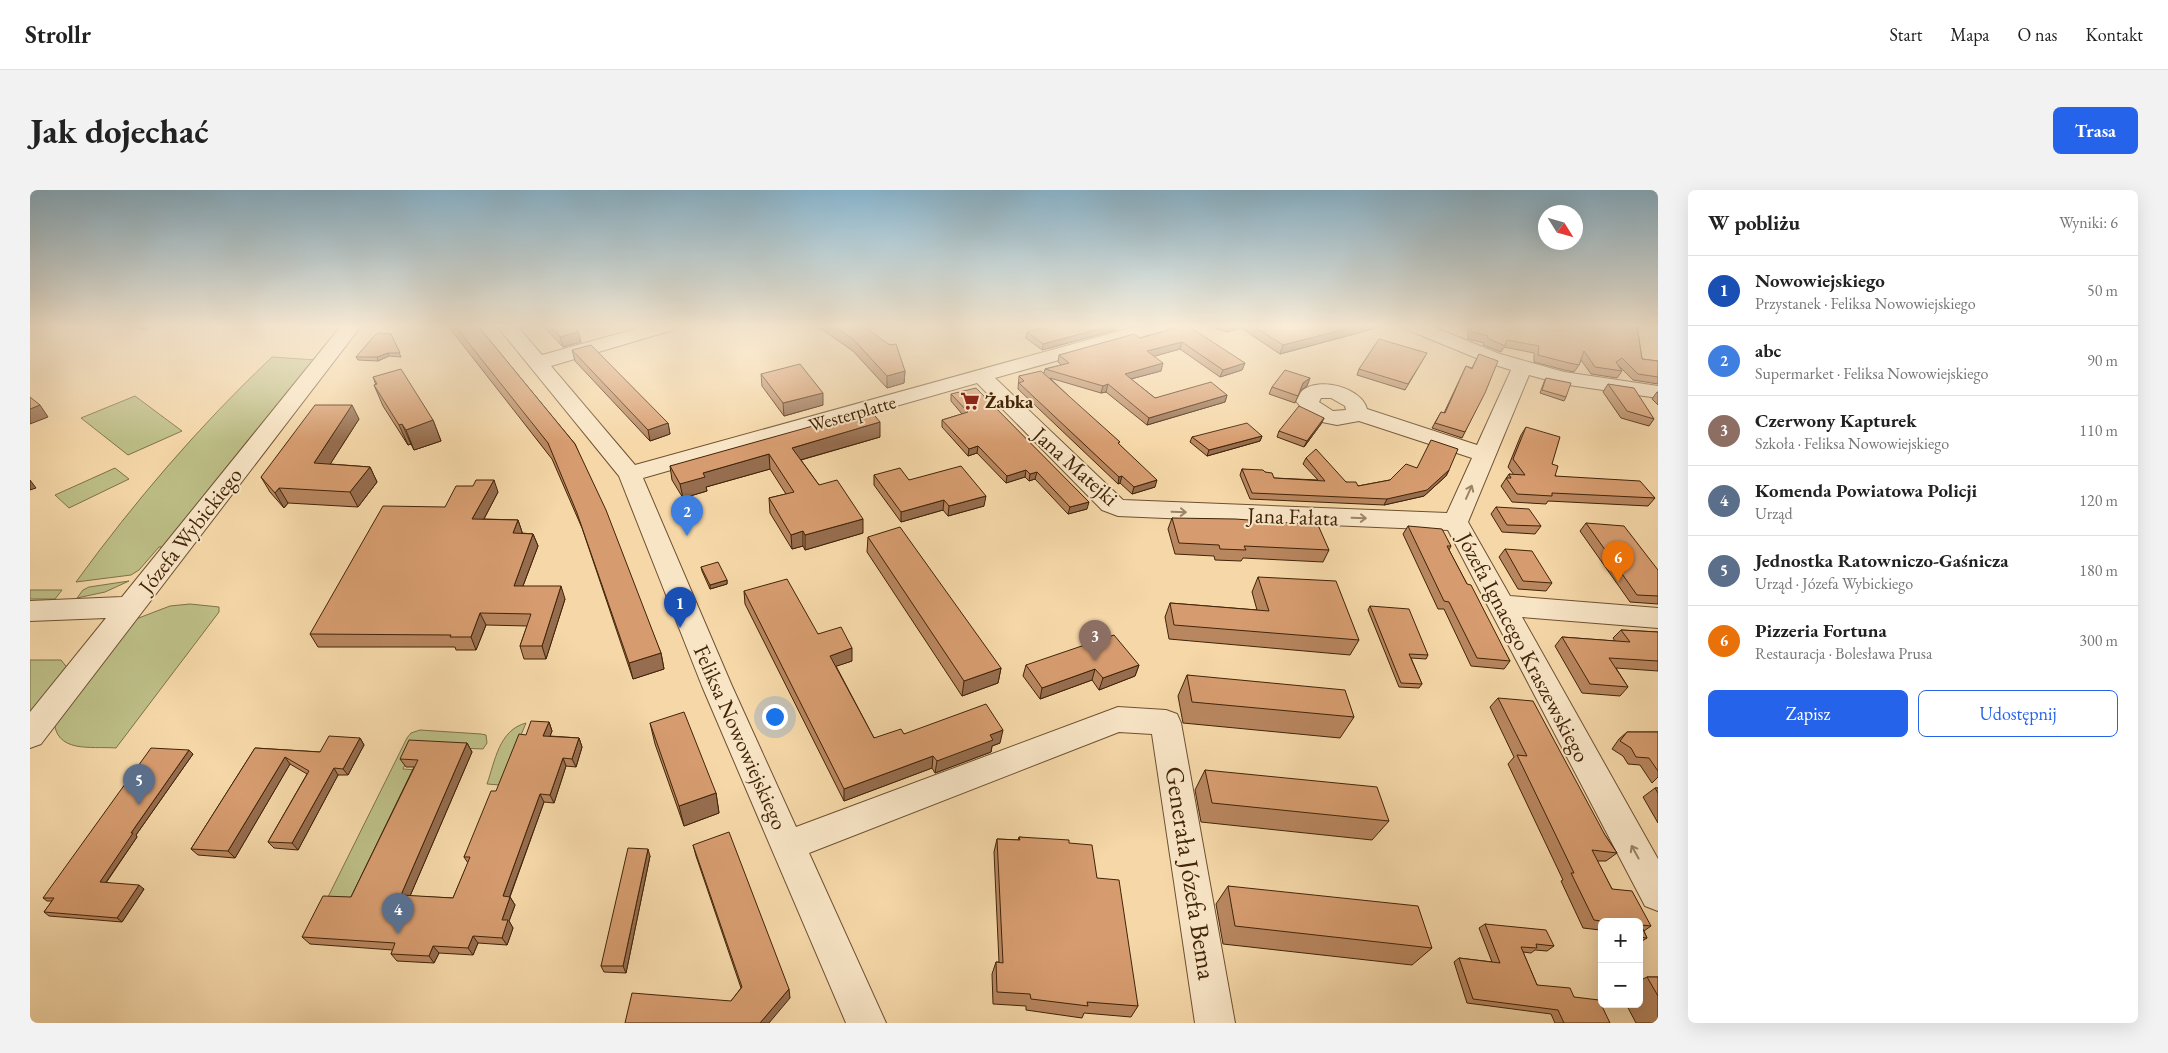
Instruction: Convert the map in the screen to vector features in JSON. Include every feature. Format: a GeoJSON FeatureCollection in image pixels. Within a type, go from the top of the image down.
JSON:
{"type":"FeatureCollection","features":[{"type":"Feature","properties":{"kind":"street","name":"Józefa Wybickiego"},"geometry":{"type":"LineString","coordinates":[[30,735],[320,365]]}},
{"type":"Feature","properties":{"kind":"street","name":"Feliksa Nowowiejskiego"},"geometry":{"type":"LineString","coordinates":[[540,365],[630,474],[717,686],[789,845],[866,1023]]}},
{"type":"Feature","properties":{"kind":"street","name":"Westerplatte"},"geometry":{"type":"LineString","coordinates":[[630,474],[1024,365]]}},
{"type":"Feature","properties":{"kind":"street"},"geometry":{"type":"LineString","coordinates":[[1519,365],[1594,384],[1658,392]]}},
{"type":"Feature","properties":{"kind":"street","name":"Józefa Ignacego Kraszewskiego"},"geometry":{"type":"LineString","coordinates":[[1522,366],[1456,522],[1658,894]]}},
{"type":"Feature","properties":{"kind":"street","name":"Jana Matejki"},"geometry":{"type":"LineString","coordinates":[[982,377],[1111,504],[1130,510]]}},
{"type":"Feature","properties":{"kind":"street"},"geometry":{"type":"LineString","coordinates":[[1357,413],[1485,455]]}},
{"type":"Feature","properties":{"kind":"street","name":"Jana Fałata"},"geometry":{"type":"LineString","coordinates":[[1130,510],[1456,522]]}},
{"type":"Feature","properties":{"kind":"street"},"geometry":{"type":"LineString","coordinates":[[1500,605],[1658,618]]}},
{"type":"Feature","properties":{"kind":"street"},"geometry":{"type":"LineString","coordinates":[[30,610],[130,607]]}},
{"type":"Feature","properties":{"kind":"street","name":"Feliksa Nowowiejskiego"},"geometry":{"type":"LineString","coordinates":[[789,845],[1118,719],[1166,723]]}},
{"type":"Feature","properties":{"kind":"street","name":"Generała Józefa Bema"},"geometry":{"type":"LineString","coordinates":[[1166,723],[1215,1023]]}},
{"type":"Feature","properties":{"kind":"green space"},"geometry":{"type":"Polygon","coordinates":[[[264,365],[312,365],[167,547],[159,547],[139,570],[131,575],[76,582],[169,465],[264,365]]]}},
{"type":"Feature","properties":{"kind":"green space"},"geometry":{"type":"Polygon","coordinates":[[[135,396],[182,431],[128,455],[81,418],[135,396]]]}},
{"type":"Feature","properties":{"kind":"green space"},"geometry":{"type":"Polygon","coordinates":[[[115,468],[129,479],[69,508],[55,495],[115,468]]]}},
{"type":"Feature","properties":{"kind":"green space"},"geometry":{"type":"Polygon","coordinates":[[[129,581],[105,592],[77,598],[83,590],[89,587],[129,581]]]}},
{"type":"Feature","properties":{"kind":"green space"},"geometry":{"type":"Polygon","coordinates":[[[30,590],[62,590],[55,599],[30,599],[30,590]]]}},
{"type":"Feature","properties":{"kind":"green space"},"geometry":{"type":"Polygon","coordinates":[[[190,604],[219,607],[219,612],[116,748],[76,746],[60,738],[54,719],[136,619],[170,606],[190,604]]]}},
{"type":"Feature","properties":{"kind":"green space"},"geometry":{"type":"Polygon","coordinates":[[[30,660],[61,660],[69,670],[30,720],[30,660]]]}},
{"type":"Feature","properties":{"kind":"green space"},"geometry":{"type":"Polygon","coordinates":[[[526,723],[500,785],[487,784],[504,739],[510,732],[526,723]]]}},
{"type":"Feature","properties":{"kind":"green space"},"geometry":{"type":"Polygon","coordinates":[[[420,730],[481,734],[486,735],[487,743],[483,749],[413,746],[403,769],[418,770],[356,902],[326,901],[407,738],[411,733],[420,730]]]}},
{"type":"Feature","properties":{"kind":"building"},"geometry":{"type":"Polygon","coordinates":[[[486,365],[510,365],[575,444],[606,510],[661,653],[629,663],[577,513],[548,443],[486,365]]]}},
{"type":"Feature","properties":{"kind":"building"},"geometry":{"type":"Polygon","coordinates":[[[586,365],[611,365],[668,423],[648,430],[586,365]]]}},
{"type":"Feature","properties":{"kind":"building"},"geometry":{"type":"Polygon","coordinates":[[[801,365],[823,393],[783,403],[761,374],[801,365]]]}},
{"type":"Feature","properties":{"kind":"building"},"geometry":{"type":"Polygon","coordinates":[[[877,365],[903,365],[905,371],[887,376],[877,365]]]}},
{"type":"Feature","properties":{"kind":"building"},"geometry":{"type":"Polygon","coordinates":[[[1062,365],[1157,365],[1125,374],[1155,398],[1211,382],[1227,395],[1149,418],[1108,384],[1103,386],[1045,369],[1062,365]]]}},
{"type":"Feature","properties":{"kind":"building"},"geometry":{"type":"Polygon","coordinates":[[[1215,365],[1239,365],[1223,370],[1215,365]]]}},
{"type":"Feature","properties":{"kind":"building"},"geometry":{"type":"Polygon","coordinates":[[[1362,365],[1420,365],[1408,384],[1359,369],[1362,365]]]}},
{"type":"Feature","properties":{"kind":"building"},"geometry":{"type":"Polygon","coordinates":[[[1474,365],[1496,365],[1485,393],[1465,432],[1435,423],[1441,412],[1445,413],[1466,366],[1472,369],[1474,365]]]}},
{"type":"Feature","properties":{"kind":"building"},"geometry":{"type":"Polygon","coordinates":[[[1594,365],[1618,365],[1622,371],[1595,367],[1594,365]]]}},
{"type":"Feature","properties":{"kind":"building"},"geometry":{"type":"Polygon","coordinates":[[[1629,365],[1658,365],[1658,377],[1638,374],[1629,365]]]}},
{"type":"Feature","properties":{"kind":"building"},"geometry":{"type":"Polygon","coordinates":[[[401,369],[433,420],[406,430],[402,424],[399,425],[374,385],[377,384],[373,377],[401,369]]]}},
{"type":"Feature","properties":{"kind":"building"},"geometry":{"type":"Polygon","coordinates":[[[1285,370],[1310,378],[1303,383],[1298,396],[1272,387],[1285,370]]]}},
{"type":"Feature","properties":{"kind":"building"},"geometry":{"type":"Polygon","coordinates":[[[1041,371],[1120,442],[1118,443],[1157,480],[1134,487],[1122,476],[1119,477],[1019,383],[1024,381],[1019,376],[1041,371]]]}},
{"type":"Feature","properties":{"kind":"building"},"geometry":{"type":"Polygon","coordinates":[[[1546,378],[1571,383],[1566,397],[1542,390],[1546,378]]]}},
{"type":"Feature","properties":{"kind":"building"},"geometry":{"type":"Polygon","coordinates":[[[1608,384],[1634,388],[1654,419],[1627,411],[1608,384]]]}},
{"type":"Feature","properties":{"kind":"building"},"geometry":{"type":"Polygon","coordinates":[[[976,388],[1089,502],[1070,507],[1037,472],[1030,474],[1026,470],[1007,476],[978,446],[969,449],[942,420],[968,412],[951,394],[976,388]]]}},
{"type":"Feature","properties":{"kind":"building"},"geometry":{"type":"Polygon","coordinates":[[[30,397],[40,405],[30,409],[30,397]]]}},
{"type":"Feature","properties":{"kind":"building"},"geometry":{"type":"Polygon","coordinates":[[[315,405],[352,405],[314,463],[370,467],[350,492],[279,488],[275,493],[261,477],[315,405]]]}},
{"type":"Feature","properties":{"kind":"building"},"geometry":{"type":"Polygon","coordinates":[[[1299,406],[1324,418],[1307,441],[1279,431],[1299,406]]]}},
{"type":"Feature","properties":{"kind":"building"},"geometry":{"type":"Polygon","coordinates":[[[870,410],[880,422],[792,448],[819,485],[837,480],[863,519],[805,535],[803,531],[791,535],[769,498],[794,492],[769,454],[703,473],[705,477],[680,484],[670,466],[870,410]]]}},
{"type":"Feature","properties":{"kind":"building"},"geometry":{"type":"Polygon","coordinates":[[[1247,423],[1262,436],[1209,450],[1192,437],[1247,423]]]}},
{"type":"Feature","properties":{"kind":"building"},"geometry":{"type":"Polygon","coordinates":[[[1526,427],[1560,437],[1552,464],[1558,466],[1555,476],[1640,481],[1655,498],[1552,493],[1552,496],[1517,494],[1506,478],[1511,478],[1509,474],[1525,475],[1513,459],[1526,427]]]}},
{"type":"Feature","properties":{"kind":"building"},"geometry":{"type":"Polygon","coordinates":[[[1431,440],[1458,449],[1449,470],[1427,490],[1387,499],[1252,493],[1242,469],[1263,470],[1272,473],[1274,478],[1325,481],[1306,458],[1316,449],[1346,482],[1356,482],[1358,486],[1390,480],[1406,464],[1417,468],[1431,440]]]}},
{"type":"Feature","properties":{"kind":"building"},"geometry":{"type":"Polygon","coordinates":[[[961,466],[986,496],[949,506],[944,500],[901,512],[874,475],[900,468],[909,480],[961,466]]]}},
{"type":"Feature","properties":{"kind":"building"},"geometry":{"type":"Polygon","coordinates":[[[476,480],[494,480],[472,519],[518,520],[513,533],[533,534],[514,586],[561,586],[542,646],[520,646],[531,614],[480,613],[471,637],[450,637],[451,635],[310,634],[383,506],[445,507],[456,486],[473,486],[476,480]]]}},
{"type":"Feature","properties":{"kind":"building"},"geometry":{"type":"Polygon","coordinates":[[[1496,507],[1529,509],[1541,526],[1507,525],[1496,507]]]}},
{"type":"Feature","properties":{"kind":"building"},"geometry":{"type":"Polygon","coordinates":[[[1172,518],[1235,519],[1318,525],[1329,550],[1244,546],[1246,550],[1220,549],[1219,545],[1179,543],[1172,518]]]}},
{"type":"Feature","properties":{"kind":"building"},"geometry":{"type":"Polygon","coordinates":[[[1586,523],[1624,526],[1658,570],[1658,596],[1637,595],[1586,523]]]}},
{"type":"Feature","properties":{"kind":"building"},"geometry":{"type":"Polygon","coordinates":[[[1408,526],[1442,529],[1451,546],[1447,546],[1467,584],[1471,585],[1510,661],[1477,658],[1449,602],[1444,601],[1408,526]]]}},
{"type":"Feature","properties":{"kind":"building"},"geometry":{"type":"Polygon","coordinates":[[[900,527],[1001,668],[964,681],[868,537],[900,527]]]}},
{"type":"Feature","properties":{"kind":"building"},"geometry":{"type":"Polygon","coordinates":[[[1505,549],[1532,551],[1552,583],[1523,581],[1505,549]]]}},
{"type":"Feature","properties":{"kind":"building"},"geometry":{"type":"Polygon","coordinates":[[[718,562],[727,580],[710,585],[701,567],[718,562]]]}},
{"type":"Feature","properties":{"kind":"building"},"geometry":{"type":"Polygon","coordinates":[[[1258,577],[1336,581],[1359,640],[1174,625],[1170,603],[1269,611],[1258,577]]]}},
{"type":"Feature","properties":{"kind":"building"},"geometry":{"type":"Polygon","coordinates":[[[787,579],[818,634],[841,627],[852,648],[830,656],[874,738],[901,729],[904,734],[986,704],[1003,730],[990,735],[993,740],[937,761],[933,756],[844,789],[744,591],[787,579]]]}},
{"type":"Feature","properties":{"kind":"building"},"geometry":{"type":"Polygon","coordinates":[[[1370,606],[1409,609],[1428,655],[1409,654],[1422,684],[1401,683],[1370,606]]]}},
{"type":"Feature","properties":{"kind":"building"},"geometry":{"type":"Polygon","coordinates":[[[1621,630],[1658,632],[1658,661],[1609,658],[1628,687],[1590,684],[1562,637],[1630,642],[1621,630]]]}},
{"type":"Feature","properties":{"kind":"building"},"geometry":{"type":"Polygon","coordinates":[[[1114,635],[1139,665],[1103,678],[1095,669],[1042,688],[1026,665],[1114,635]]]}},
{"type":"Feature","properties":{"kind":"building"},"geometry":{"type":"Polygon","coordinates":[[[1187,675],[1345,690],[1354,717],[1192,702],[1187,675]]]}},
{"type":"Feature","properties":{"kind":"building"},"geometry":{"type":"Polygon","coordinates":[[[1498,698],[1533,701],[1605,835],[1617,853],[1592,850],[1612,889],[1632,891],[1651,926],[1643,925],[1643,918],[1598,918],[1598,921],[1594,920],[1571,873],[1574,873],[1517,755],[1527,756],[1498,698]]]}},
{"type":"Feature","properties":{"kind":"building"},"geometry":{"type":"Polygon","coordinates":[[[684,712],[716,793],[679,806],[650,723],[684,712]]]}},
{"type":"Feature","properties":{"kind":"building"},"geometry":{"type":"Polygon","coordinates":[[[531,721],[549,722],[543,736],[579,738],[572,759],[563,758],[550,795],[540,794],[503,896],[510,897],[502,920],[508,920],[502,938],[473,936],[468,948],[433,946],[429,956],[391,954],[395,943],[302,937],[323,896],[351,897],[418,760],[400,759],[409,740],[467,743],[401,895],[453,898],[470,857],[464,857],[491,791],[496,791],[519,734],[526,735],[531,721]]]}},
{"type":"Feature","properties":{"kind":"building"},"geometry":{"type":"Polygon","coordinates":[[[1627,732],[1658,732],[1658,771],[1649,758],[1636,757],[1631,748],[1620,741],[1627,732]]]}},
{"type":"Feature","properties":{"kind":"building"},"geometry":{"type":"Polygon","coordinates":[[[329,736],[360,738],[343,769],[334,768],[292,843],[268,842],[309,771],[285,757],[228,851],[191,849],[255,748],[320,752],[329,736]]]}},
{"type":"Feature","properties":{"kind":"building"},"geometry":{"type":"Polygon","coordinates":[[[151,748],[189,750],[131,833],[133,833],[100,882],[139,885],[117,918],[44,912],[54,898],[43,898],[151,748]]]}},
{"type":"Feature","properties":{"kind":"building"},"geometry":{"type":"Polygon","coordinates":[[[1205,770],[1377,787],[1389,821],[1212,803],[1205,770]]]}},
{"type":"Feature","properties":{"kind":"building"},"geometry":{"type":"Polygon","coordinates":[[[729,832],[789,989],[760,1023],[625,1023],[632,993],[731,1001],[742,987],[693,845],[729,832]]]}},
{"type":"Feature","properties":{"kind":"building"},"geometry":{"type":"Polygon","coordinates":[[[1019,837],[1069,840],[1069,843],[1092,845],[1097,878],[1119,880],[1138,1006],[1087,1002],[1088,1006],[1031,999],[1030,994],[997,992],[996,962],[1003,963],[997,839],[1020,840],[1019,837]]]}},
{"type":"Feature","properties":{"kind":"building"},"geometry":{"type":"Polygon","coordinates":[[[628,848],[648,849],[623,966],[601,966],[628,848]]]}},
{"type":"Feature","properties":{"kind":"building"},"geometry":{"type":"Polygon","coordinates":[[[1228,886],[1418,906],[1432,948],[1235,926],[1228,886]]]}},
{"type":"Feature","properties":{"kind":"building"},"geometry":{"type":"Polygon","coordinates":[[[1485,924],[1546,930],[1554,946],[1536,944],[1537,948],[1521,947],[1537,985],[1570,988],[1574,997],[1598,1000],[1598,1008],[1603,1008],[1610,1023],[1564,1023],[1558,1010],[1473,999],[1459,958],[1500,963],[1485,924]]]}},
{"type":"Feature","properties":{"kind":"building"},"geometry":{"type":"Polygon","coordinates":[[[1643,929],[1647,938],[1643,938],[1643,929]]]}},
{"type":"Feature","properties":{"kind":"building"},"geometry":{"type":"Polygon","coordinates":[[[1647,977],[1658,977],[1658,996],[1647,977]]]}},
{"type":"Feature","properties":{"kind":"place","name":"Żabka"},"geometry":{"type":"Point","coordinates":[970,401]}},
{"type":"Feature","properties":{"kind":"place","name":"abc"},"geometry":{"type":"Point","coordinates":[687,536]}},
{"type":"Feature","properties":{"kind":"place","name":"Pizzeria Fortuna"},"geometry":{"type":"Point","coordinates":[1618,582]}},
{"type":"Feature","properties":{"kind":"place","name":"Nowowiejskiego"},"geometry":{"type":"Point","coordinates":[680,628]}},
{"type":"Feature","properties":{"kind":"place","name":"Czerwony Kapturek"},"geometry":{"type":"Point","coordinates":[1095,661]}},
{"type":"Feature","properties":{"kind":"place","name":"Jednostka Ratowniczo-Gaśnicza"},"geometry":{"type":"Point","coordinates":[139,805]}},
{"type":"Feature","properties":{"kind":"place","name":"Komenda Powiatowa Policji"},"geometry":{"type":"Point","coordinates":[398,934]}}]}
